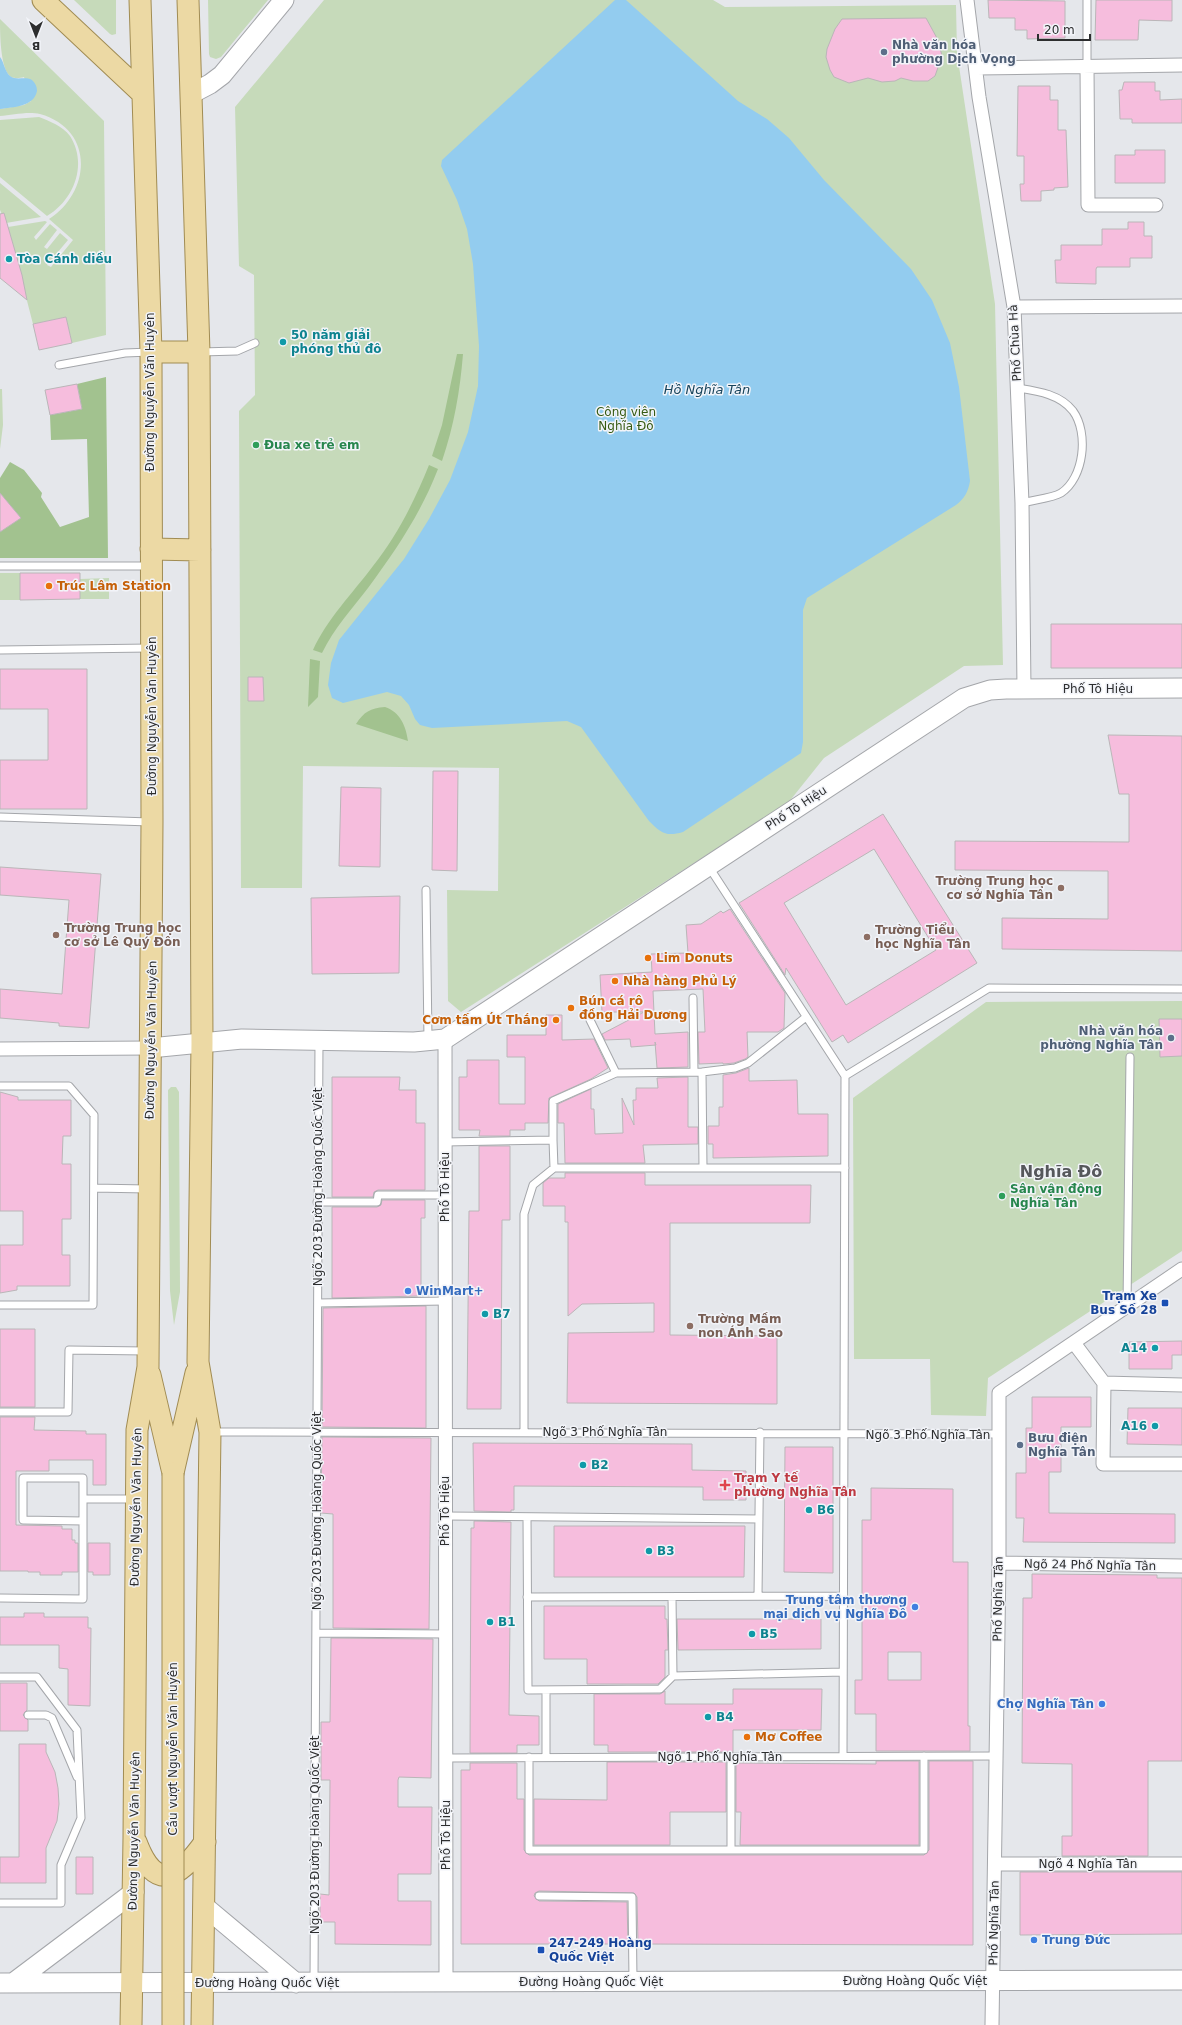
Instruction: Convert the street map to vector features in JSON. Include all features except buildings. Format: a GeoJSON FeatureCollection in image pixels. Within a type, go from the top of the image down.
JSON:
{"type":"FeatureCollection","features":[{"type":"Feature","properties":{"kind":"main road"},"geometry":{"type":"LineString","coordinates":[[43,0],[142,93]]}},
{"type":"Feature","properties":{"kind":"main road","name":"Đường Nguyễn Văn Huyên"},"geometry":{"type":"LineString","coordinates":[[131,2025],[134,1892],[136,1430],[148,1359],[152,822],[151,352],[140,0]]}},
{"type":"Feature","properties":{"kind":"main road"},"geometry":{"type":"LineString","coordinates":[[188,0],[199,352],[202,1043],[198,1362],[210,1432],[206,1842],[202,2025]]}},
{"type":"Feature","properties":{"kind":"main road"},"geometry":{"type":"LineString","coordinates":[[191,94],[210,84],[222,74],[284,0]]}},
{"type":"Feature","properties":{"kind":"main road"},"geometry":{"type":"LineString","coordinates":[[151,352],[199,352]]}},
{"type":"Feature","properties":{"kind":"main road"},"geometry":{"type":"LineString","coordinates":[[151,558],[200,550]]}},
{"type":"Feature","properties":{"kind":"main road","name":"Phố Tô Hiệu"},"geometry":{"type":"LineString","coordinates":[[436,1040],[708,866],[964,698],[990,690],[1182,688]]}},
{"type":"Feature","properties":{"kind":"main road"},"geometry":{"type":"LineString","coordinates":[[150,1048],[242,1039],[436,1040]]}},
{"type":"Feature","properties":{"kind":"main road","name":"Cầu vượt Nguyễn Văn Huyên"},"geometry":{"type":"LineString","coordinates":[[148,1359],[173,1473],[172,2025]]}},
{"type":"Feature","properties":{"kind":"main road","name":"Cầu vượt Nguyễn Văn Huyên"},"geometry":{"type":"LineString","coordinates":[[173,1473],[198,1362]]}},
{"type":"Feature","properties":{"kind":"main road"},"geometry":{"type":"LineString","coordinates":[[134,1838],[142,1858],[152,1870],[162,1875],[175,1874],[185,1868],[206,1842]]}},
{"type":"Feature","properties":{"kind":"main road"},"geometry":{"type":"LineString","coordinates":[[6,1984],[134,1892]]}},
{"type":"Feature","properties":{"kind":"main road"},"geometry":{"type":"LineString","coordinates":[[204,1906],[305,1983]]}},
{"type":"Feature","properties":{"kind":"main road","name":"Đường Hoàng Quốc Việt"},"geometry":{"type":"LineString","coordinates":[[6,1984],[1182,1980]]}},
{"type":"Feature","properties":{"kind":"street","name":"Phố Chùa Hà"},"geometry":{"type":"LineString","coordinates":[[967,0],[979,97],[1014,307],[1022,503],[1024,689]]}},
{"type":"Feature","properties":{"kind":"street"},"geometry":{"type":"LineString","coordinates":[[976,68],[1182,65]]}},
{"type":"Feature","properties":{"kind":"street"},"geometry":{"type":"LineString","coordinates":[[1087,66],[1088,205],[1156,205]]}},
{"type":"Feature","properties":{"kind":"street"},"geometry":{"type":"LineString","coordinates":[[1014,307],[1182,306]]}},
{"type":"Feature","properties":{"kind":"street","name":"Phố Tô Hiệu"},"geometry":{"type":"LineString","coordinates":[[436,1040],[445,1142],[446,1983]]}},
{"type":"Feature","properties":{"kind":"street"},"geometry":{"type":"LineString","coordinates":[[0,1049],[150,1048]]}},
{"type":"Feature","properties":{"kind":"street","name":"Phố Nghĩa Tân"},"geometry":{"type":"LineString","coordinates":[[992,2025],[1000,1393],[1182,1269]]}},
{"type":"Feature","properties":{"kind":"street"},"geometry":{"type":"LineString","coordinates":[[1074,1343],[1104,1384],[1103,1464],[1182,1464]]}},
{"type":"Feature","properties":{"kind":"street"},"geometry":{"type":"LineString","coordinates":[[1104,1384],[1182,1384]]}},
{"type":"Feature","properties":{"kind":"street","name":"Ngõ 24 Phố Nghĩa Tân"},"geometry":{"type":"LineString","coordinates":[[999,1563],[1182,1566]]}},
{"type":"Feature","properties":{"kind":"street","name":"Ngõ 4 Nghĩa Tân"},"geometry":{"type":"LineString","coordinates":[[995,1864],[1182,1864]]}},
{"type":"Feature","properties":{"kind":"lane"},"geometry":{"type":"LineString","coordinates":[[1087,0],[1087,66]]}},
{"type":"Feature","properties":{"kind":"lane"},"geometry":{"type":"LineString","coordinates":[[199,352],[237,351],[255,343]]}},
{"type":"Feature","properties":{"kind":"lane"},"geometry":{"type":"LineString","coordinates":[[59,365],[125,353],[151,352]]}},
{"type":"Feature","properties":{"kind":"lane"},"geometry":{"type":"LineString","coordinates":[[1018,388],[1050,394],[1073,411],[1080,426],[1082,449],[1073,481],[1060,493],[1022,503]]}},
{"type":"Feature","properties":{"kind":"lane"},"geometry":{"type":"LineString","coordinates":[[0,566],[151,558]]}},
{"type":"Feature","properties":{"kind":"lane"},"geometry":{"type":"LineString","coordinates":[[0,650],[152,648]]}},
{"type":"Feature","properties":{"kind":"lane"},"geometry":{"type":"LineString","coordinates":[[0,817],[152,822]]}},
{"type":"Feature","properties":{"kind":"lane"},"geometry":{"type":"LineString","coordinates":[[708,866],[845,1076],[843,1756]]}},
{"type":"Feature","properties":{"kind":"lane"},"geometry":{"type":"LineString","coordinates":[[426,890],[436,1040]]}},
{"type":"Feature","properties":{"kind":"lane"},"geometry":{"type":"LineString","coordinates":[[845,1076],[989,988],[1182,989]]}},
{"type":"Feature","properties":{"kind":"lane"},"geometry":{"type":"LineString","coordinates":[[693,998],[694,1072]]}},
{"type":"Feature","properties":{"kind":"lane"},"geometry":{"type":"LineString","coordinates":[[554,1168],[553,1101],[616,1073],[702,1072],[734,1068],[748,1063],[806,1017]]}},
{"type":"Feature","properties":{"kind":"lane"},"geometry":{"type":"LineString","coordinates":[[590,1020],[616,1073]]}},
{"type":"Feature","properties":{"kind":"lane","name":"Ngõ 203 Đường Hoàng Quốc Việt"},"geometry":{"type":"LineString","coordinates":[[305,1983],[316,1633],[319,1040]]}},
{"type":"Feature","properties":{"kind":"lane"},"geometry":{"type":"LineString","coordinates":[[1127,1307],[1130,1057]]}},
{"type":"Feature","properties":{"kind":"lane"},"geometry":{"type":"LineString","coordinates":[[702,1072],[703,1168]]}},
{"type":"Feature","properties":{"kind":"lane"},"geometry":{"type":"LineString","coordinates":[[0,1086],[70,1086],[94,1115],[93,1305],[0,1305]]}},
{"type":"Feature","properties":{"kind":"lane"},"geometry":{"type":"LineString","coordinates":[[445,1142],[553,1140]]}},
{"type":"Feature","properties":{"kind":"lane"},"geometry":{"type":"LineString","coordinates":[[524,1432],[524,1214],[533,1185],[554,1168],[845,1168]]}},
{"type":"Feature","properties":{"kind":"lane"},"geometry":{"type":"LineString","coordinates":[[94,1188],[150,1189]]}},
{"type":"Feature","properties":{"kind":"lane"},"geometry":{"type":"LineString","coordinates":[[317,1202],[377,1202],[378,1195],[445,1195]]}},
{"type":"Feature","properties":{"kind":"lane"},"geometry":{"type":"LineString","coordinates":[[318,1303],[445,1301]]}},
{"type":"Feature","properties":{"kind":"lane"},"geometry":{"type":"LineString","coordinates":[[0,1412],[68,1412],[69,1350],[148,1359]]}},
{"type":"Feature","properties":{"kind":"lane","name":"Ngõ 3 Phố Nghĩa Tân"},"geometry":{"type":"LineString","coordinates":[[210,1432],[760,1432],[844,1435],[999,1434]]}},
{"type":"Feature","properties":{"kind":"lane"},"geometry":{"type":"LineString","coordinates":[[758,1596],[760,1432]]}},
{"type":"Feature","properties":{"kind":"lane"},"geometry":{"type":"LineString","coordinates":[[0,1598],[83,1599],[83,1520],[83,1499],[83,1478],[23,1478],[23,1520],[83,1520]]}},
{"type":"Feature","properties":{"kind":"lane"},"geometry":{"type":"LineString","coordinates":[[83,1499],[135,1499]]}},
{"type":"Feature","properties":{"kind":"lane"},"geometry":{"type":"LineString","coordinates":[[445,1516],[759,1519]]}},
{"type":"Feature","properties":{"kind":"lane"},"geometry":{"type":"LineString","coordinates":[[527,1517],[528,1690],[660,1689],[673,1676],[843,1672]]}},
{"type":"Feature","properties":{"kind":"lane"},"geometry":{"type":"LineString","coordinates":[[527,1597],[843,1596]]}},
{"type":"Feature","properties":{"kind":"lane"},"geometry":{"type":"LineString","coordinates":[[672,1597],[673,1676]]}},
{"type":"Feature","properties":{"kind":"lane"},"geometry":{"type":"LineString","coordinates":[[316,1633],[445,1634]]}},
{"type":"Feature","properties":{"kind":"lane"},"geometry":{"type":"LineString","coordinates":[[0,1677],[37,1677],[76,1730],[81,1818],[61,1865],[61,1903],[0,1903]]}},
{"type":"Feature","properties":{"kind":"lane"},"geometry":{"type":"LineString","coordinates":[[546,1690],[546,1757]]}},
{"type":"Feature","properties":{"kind":"lane"},"geometry":{"type":"LineString","coordinates":[[28,1715],[46,1715],[52,1718],[79,1782]]}},
{"type":"Feature","properties":{"kind":"lane"},"geometry":{"type":"LineString","coordinates":[[529,1757],[529,1850],[924,1850],[924,1756]]}},
{"type":"Feature","properties":{"kind":"lane","name":"Ngõ 1 Phố Nghĩa Tân"},"geometry":{"type":"LineString","coordinates":[[446,1758],[995,1756]]}},
{"type":"Feature","properties":{"kind":"lane"},"geometry":{"type":"LineString","coordinates":[[731,1757],[731,1850]]}},
{"type":"Feature","properties":{"kind":"lane"},"geometry":{"type":"LineString","coordinates":[[538,1896],[632,1897],[633,1982]]}},
{"type":"Feature","properties":{"kind":"green space"},"geometry":{"type":"Polygon","coordinates":[[[74,0],[116,0],[116,34],[110,34],[74,0]]]}},
{"type":"Feature","properties":{"kind":"green space"},"geometry":{"type":"Polygon","coordinates":[[[208,0],[268,0],[221,57],[216,59],[210,57],[209,54],[208,0]]]}},
{"type":"Feature","properties":{"kind":"green space","name":"Công viên Nghĩa Đô"},"geometry":{"type":"Polygon","coordinates":[[[324,0],[713,0],[725,7],[956,5],[957,53],[995,304],[1003,665],[964,666],[824,758],[788,803],[461,1012],[448,1001],[447,890],[498,891],[499,768],[303,766],[302,888],[241,888],[239,411],[255,395],[254,275],[239,266],[235,107],[324,0]]]}},
{"type":"Feature","properties":{"kind":"green space"},"geometry":{"type":"Polygon","coordinates":[[[0,19],[104,121],[106,335],[72,343],[66,317],[33,324],[8,227],[45,221],[47,222],[34,237],[36,240],[50,224],[57,230],[44,247],[47,249],[60,233],[68,240],[47,265],[51,267],[73,240],[49,219],[63,207],[73,193],[79,177],[81,162],[78,146],[70,133],[58,122],[35,113],[0,116],[0,109],[24,105],[31,101],[24,77],[11,77],[7,73],[1,50],[0,19]]]}},
{"type":"Feature","properties":{"kind":"green space"},"geometry":{"type":"Polygon","coordinates":[[[39,117],[56,124],[67,132],[75,147],[78,158],[78,169],[71,191],[65,201],[47,216],[0,177],[0,120],[39,117]]]}},
{"type":"Feature","properties":{"kind":"green space"},"geometry":{"type":"Polygon","coordinates":[[[0,183],[41,217],[6,223],[0,210],[0,183]]]}},
{"type":"Feature","properties":{"kind":"green space"},"geometry":{"type":"Polygon","coordinates":[[[457,354],[463,354],[460,381],[453,422],[442,461],[432,456],[442,425],[457,354]]]}},
{"type":"Feature","properties":{"kind":"green space"},"geometry":{"type":"Polygon","coordinates":[[[106,377],[108,558],[0,558],[0,531],[20,518],[0,493],[0,478],[10,462],[24,470],[42,493],[41,497],[60,527],[89,517],[87,439],[51,440],[50,415],[82,409],[77,384],[106,377]]]}},
{"type":"Feature","properties":{"kind":"green space"},"geometry":{"type":"Polygon","coordinates":[[[0,389],[2,389],[3,425],[0,449],[0,389]]]}},
{"type":"Feature","properties":{"kind":"green space"},"geometry":{"type":"Polygon","coordinates":[[[429,465],[438,469],[424,501],[407,531],[368,588],[338,627],[322,653],[313,650],[325,628],[382,554],[398,530],[418,491],[429,465]]]}},
{"type":"Feature","properties":{"kind":"green space"},"geometry":{"type":"Polygon","coordinates":[[[0,573],[20,573],[20,600],[0,600],[0,573]]]}},
{"type":"Feature","properties":{"kind":"green space"},"geometry":{"type":"Polygon","coordinates":[[[109,578],[109,599],[80,599],[80,579],[109,578]]]}},
{"type":"Feature","properties":{"kind":"green space"},"geometry":{"type":"Polygon","coordinates":[[[310,659],[320,661],[318,697],[308,707],[310,659]]]}},
{"type":"Feature","properties":{"kind":"green space"},"geometry":{"type":"Polygon","coordinates":[[[385,707],[395,712],[401,720],[406,730],[408,741],[356,724],[368,711],[375,708],[385,707]]]}},
{"type":"Feature","properties":{"kind":"green space","name":"Sân vận động Nghĩa Tân"},"geometry":{"type":"Polygon","coordinates":[[[1182,1001],[1182,1251],[988,1378],[986,1416],[931,1415],[930,1359],[854,1359],[853,1098],[986,1002],[1182,1001]]]}},
{"type":"Feature","properties":{"kind":"green space"},"geometry":{"type":"Polygon","coordinates":[[[171,1087],[176,1087],[179,1092],[180,1292],[174,1325],[170,1291],[168,1090],[171,1087]]]}},
{"type":"Feature","properties":{"kind":"water","name":"Hồ Nghĩa Tân"},"geometry":{"type":"Polygon","coordinates":[[[615,0],[626,0],[738,101],[767,119],[789,138],[824,180],[911,269],[932,300],[950,343],[959,387],[970,481],[966,494],[956,505],[807,598],[803,610],[803,742],[801,753],[683,832],[672,834],[664,833],[649,821],[581,727],[567,721],[432,728],[420,725],[415,719],[409,705],[401,696],[387,692],[343,703],[332,698],[328,685],[331,663],[339,640],[404,559],[429,519],[450,480],[468,432],[478,386],[479,346],[473,264],[467,229],[457,200],[441,166],[442,160],[615,0]]]}},
{"type":"Feature","properties":{"kind":"water"},"geometry":{"type":"Polygon","coordinates":[[[0,57],[10,76],[15,78],[26,78],[35,83],[37,91],[32,100],[17,107],[0,109],[0,57]]]}},
{"type":"Feature","properties":{"kind":"place","name":"Nhà văn hóa phường Dịch Vọng"},"geometry":{"type":"Point","coordinates":[884,52]}},
{"type":"Feature","properties":{"kind":"place","name":"Tòa Cánh diều"},"geometry":{"type":"Point","coordinates":[9,259]}},
{"type":"Feature","properties":{"kind":"place","name":"50 năm giải phóng thủ đô"},"geometry":{"type":"Point","coordinates":[283,342]}},
{"type":"Feature","properties":{"kind":"place","name":"Đua xe trẻ em"},"geometry":{"type":"Point","coordinates":[256,445]}},
{"type":"Feature","properties":{"kind":"place","name":"Trúc Lâm Station"},"geometry":{"type":"Point","coordinates":[49,586]}},
{"type":"Feature","properties":{"kind":"place","name":"Trường Trung học cơ sở Nghĩa Tân"},"geometry":{"type":"Point","coordinates":[1061,888]}},
{"type":"Feature","properties":{"kind":"place","name":"Trường Trung học cơ sở Lê Quý Đôn"},"geometry":{"type":"Point","coordinates":[56,935]}},
{"type":"Feature","properties":{"kind":"place","name":"Trường Tiểu học Nghĩa Tân"},"geometry":{"type":"Point","coordinates":[867,937]}},
{"type":"Feature","properties":{"kind":"place","name":"Lim Donuts"},"geometry":{"type":"Point","coordinates":[648,958]}},
{"type":"Feature","properties":{"kind":"place","name":"Nhà hàng Phủ Lý"},"geometry":{"type":"Point","coordinates":[615,981]}},
{"type":"Feature","properties":{"kind":"place","name":"Bún cá rô đồng Hải Dương"},"geometry":{"type":"Point","coordinates":[571,1008]}},
{"type":"Feature","properties":{"kind":"place","name":"Cơm tấm Út Thắng"},"geometry":{"type":"Point","coordinates":[556,1020]}},
{"type":"Feature","properties":{"kind":"place","name":"Nhà văn hóa phường Nghĩa Tân"},"geometry":{"type":"Point","coordinates":[1171,1038]}},
{"type":"Feature","properties":{"kind":"place","name":"Sân vận động Nghĩa Tân"},"geometry":{"type":"Point","coordinates":[1002,1196]}},
{"type":"Feature","properties":{"kind":"place","name":"WinMart+"},"geometry":{"type":"Point","coordinates":[408,1291]}},
{"type":"Feature","properties":{"kind":"place","name":"Trạm Xe Bus Số 28"},"geometry":{"type":"Point","coordinates":[1165,1303]}},
{"type":"Feature","properties":{"kind":"place","name":"B7"},"geometry":{"type":"Point","coordinates":[485,1314]}},
{"type":"Feature","properties":{"kind":"place","name":"Trường Mầm non Ánh Sao"},"geometry":{"type":"Point","coordinates":[690,1326]}},
{"type":"Feature","properties":{"kind":"place","name":"A14"},"geometry":{"type":"Point","coordinates":[1155,1348]}},
{"type":"Feature","properties":{"kind":"place","name":"A16"},"geometry":{"type":"Point","coordinates":[1155,1426]}},
{"type":"Feature","properties":{"kind":"place","name":"Bưu điện Nghĩa Tân"},"geometry":{"type":"Point","coordinates":[1020,1445]}},
{"type":"Feature","properties":{"kind":"place","name":"B2"},"geometry":{"type":"Point","coordinates":[583,1465]}},
{"type":"Feature","properties":{"kind":"place","name":"Trạm Y tế phường Nghĩa Tân"},"geometry":{"type":"Point","coordinates":[725,1485]}},
{"type":"Feature","properties":{"kind":"place","name":"B6"},"geometry":{"type":"Point","coordinates":[809,1510]}},
{"type":"Feature","properties":{"kind":"place","name":"B3"},"geometry":{"type":"Point","coordinates":[649,1551]}},
{"type":"Feature","properties":{"kind":"place","name":"Trung tâm thương mại dịch vụ Nghĩa Đô"},"geometry":{"type":"Point","coordinates":[915,1607]}},
{"type":"Feature","properties":{"kind":"place","name":"B1"},"geometry":{"type":"Point","coordinates":[490,1622]}},
{"type":"Feature","properties":{"kind":"place","name":"B5"},"geometry":{"type":"Point","coordinates":[752,1634]}},
{"type":"Feature","properties":{"kind":"place","name":"Chợ Nghĩa Tân"},"geometry":{"type":"Point","coordinates":[1102,1704]}},
{"type":"Feature","properties":{"kind":"place","name":"B4"},"geometry":{"type":"Point","coordinates":[708,1717]}},
{"type":"Feature","properties":{"kind":"place","name":"Mơ Coffee"},"geometry":{"type":"Point","coordinates":[747,1737]}},
{"type":"Feature","properties":{"kind":"place","name":"Trung Đức"},"geometry":{"type":"Point","coordinates":[1034,1940]}},
{"type":"Feature","properties":{"kind":"place","name":"247-249 Hoàng Quốc Việt"},"geometry":{"type":"Point","coordinates":[541,1950]}},
{"type":"Feature","properties":{"kind":"district","name":"Nghĩa Đô"},"geometry":{"type":"Point","coordinates":[1061,1171]}}]}
